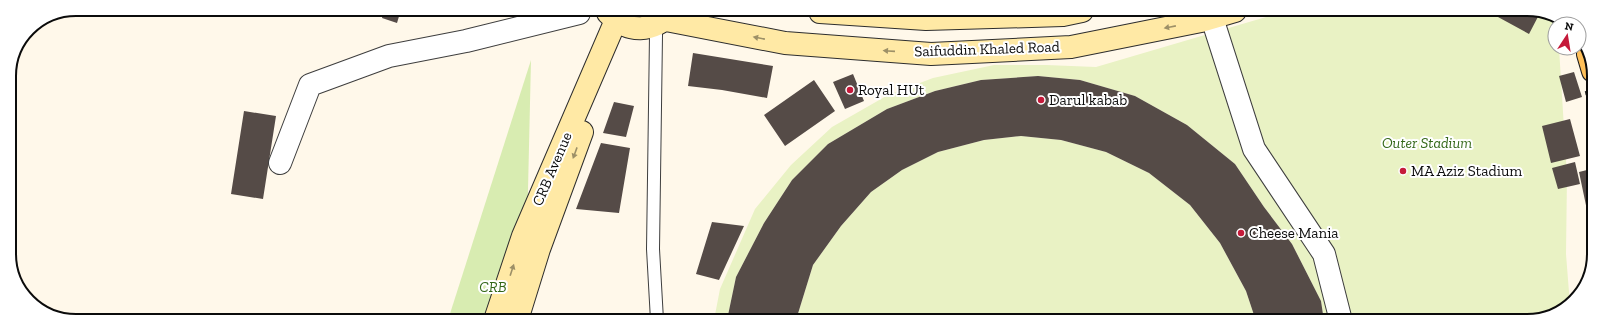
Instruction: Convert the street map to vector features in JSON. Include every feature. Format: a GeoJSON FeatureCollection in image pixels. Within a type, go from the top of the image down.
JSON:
{"type":"FeatureCollection","features":[{"type":"Feature","properties":{"kind":"main road","name":"Saifuddin Khaled Road"},"geometry":{"type":"LineString","coordinates":[[881,16],[926,19],[1063,16]]}},
{"type":"Feature","properties":{"kind":"main road","name":"Saifuddin Khaled Road"},"geometry":{"type":"LineString","coordinates":[[617,20],[640,29],[664,20],[786,43],[931,54],[1071,47],[1219,16]]}},
{"type":"Feature","properties":{"kind":"main road","name":"CRB Avenue"},"geometry":{"type":"LineString","coordinates":[[498,314],[523,236],[617,20]]}},
{"type":"Feature","properties":{"kind":"main road","name":"CRB Avenue"},"geometry":{"type":"LineString","coordinates":[[519,314],[539,249],[588,115],[617,20]]}},
{"type":"Feature","properties":{"kind":"street"},"geometry":{"type":"LineString","coordinates":[[280,163],[310,85],[389,56],[466,41],[567,16]]}},
{"type":"Feature","properties":{"kind":"street"},"geometry":{"type":"LineString","coordinates":[[1212,18],[1254,149],[1324,254],[1339,314]]}},
{"type":"Feature","properties":{"kind":"lane"},"geometry":{"type":"LineString","coordinates":[[657,314],[653,249],[656,34],[664,20]]}},
{"type":"Feature","properties":{"kind":"green space","name":"MA Aziz Stadium"},"geometry":{"type":"Polygon","coordinates":[[[1269,16],[1527,16],[1547,19],[1547,56],[1560,56],[1567,176],[1566,254],[1569,297],[1561,304],[1550,309],[1531,314],[1323,314],[1321,301],[1292,244],[1264,207],[1235,164],[1187,125],[1135,96],[1080,80],[1038,76],[981,80],[935,91],[887,109],[828,144],[792,180],[764,223],[736,277],[728,314],[715,314],[720,289],[755,209],[791,165],[832,127],[888,95],[933,78],[994,65],[1096,67],[1269,16]]]}},
{"type":"Feature","properties":{"kind":"green space","name":"CRB"},"geometry":{"type":"Polygon","coordinates":[[[531,60],[525,314],[450,314],[531,60]]]}},
{"type":"Feature","properties":{"kind":"green space"},"geometry":{"type":"Polygon","coordinates":[[[1021,136],[1061,140],[1106,152],[1149,173],[1190,205],[1220,243],[1246,291],[1254,314],[798,314],[813,265],[841,226],[871,192],[902,170],[938,152],[984,140],[1021,136]]]}},
{"type":"Feature","properties":{"kind":"building"},"geometry":{"type":"Polygon","coordinates":[[[382,16],[399,16],[397,23],[382,18],[382,16]]]}},
{"type":"Feature","properties":{"kind":"building"},"geometry":{"type":"Polygon","coordinates":[[[1527,16],[1538,17],[1529,34],[1498,17],[1527,16]]]}},
{"type":"Feature","properties":{"kind":"building"},"geometry":{"type":"Polygon","coordinates":[[[693,53],[773,66],[767,98],[688,86],[693,53]]]}},
{"type":"Feature","properties":{"kind":"building"},"geometry":{"type":"Polygon","coordinates":[[[1574,72],[1582,97],[1566,102],[1559,76],[1574,72]]]}},
{"type":"Feature","properties":{"kind":"building"},"geometry":{"type":"Polygon","coordinates":[[[853,74],[864,101],[845,109],[833,82],[853,74]]]}},
{"type":"Feature","properties":{"kind":"building"},"geometry":{"type":"Polygon","coordinates":[[[1038,76],[1080,80],[1135,96],[1187,125],[1235,164],[1264,207],[1292,244],[1321,301],[1323,314],[1254,314],[1246,291],[1220,243],[1190,205],[1149,173],[1106,152],[1061,140],[1021,136],[984,140],[938,152],[902,170],[871,192],[841,226],[813,265],[798,314],[728,314],[736,277],[764,223],[792,180],[828,144],[887,109],[935,91],[981,80],[1038,76]]]}},
{"type":"Feature","properties":{"kind":"building"},"geometry":{"type":"Polygon","coordinates":[[[814,80],[835,111],[785,146],[764,115],[814,80]]]}},
{"type":"Feature","properties":{"kind":"building"},"geometry":{"type":"Polygon","coordinates":[[[614,102],[634,106],[626,137],[603,133],[614,102]]]}},
{"type":"Feature","properties":{"kind":"building"},"geometry":{"type":"Polygon","coordinates":[[[244,111],[276,116],[263,199],[231,194],[244,111]]]}},
{"type":"Feature","properties":{"kind":"building"},"geometry":{"type":"Polygon","coordinates":[[[1570,119],[1580,156],[1551,163],[1542,126],[1570,119]]]}},
{"type":"Feature","properties":{"kind":"building"},"geometry":{"type":"Polygon","coordinates":[[[601,143],[630,148],[619,213],[576,209],[601,143]]]}},
{"type":"Feature","properties":{"kind":"building"},"geometry":{"type":"Polygon","coordinates":[[[1575,162],[1580,184],[1558,189],[1552,168],[1575,162]]]}},
{"type":"Feature","properties":{"kind":"building"},"geometry":{"type":"Polygon","coordinates":[[[1587,170],[1587,210],[1579,172],[1587,170]]]}},
{"type":"Feature","properties":{"kind":"building"},"geometry":{"type":"Polygon","coordinates":[[[712,222],[744,226],[719,280],[696,274],[712,222]]]}},
{"type":"Feature","properties":{"kind":"place","name":"Royal HUt"},"geometry":{"type":"Point","coordinates":[850,90]}},
{"type":"Feature","properties":{"kind":"place","name":"Darul kabab"},"geometry":{"type":"Point","coordinates":[1041,100]}},
{"type":"Feature","properties":{"kind":"place","name":"MA Aziz Stadium"},"geometry":{"type":"Point","coordinates":[1403,171]}},
{"type":"Feature","properties":{"kind":"place","name":"Cheese Mania"},"geometry":{"type":"Point","coordinates":[1241,233]}},
{"type":"Feature","properties":{"kind":"park label","name":"Outer Stadium"},"geometry":{"type":"Point","coordinates":[1427,143]}}]}
